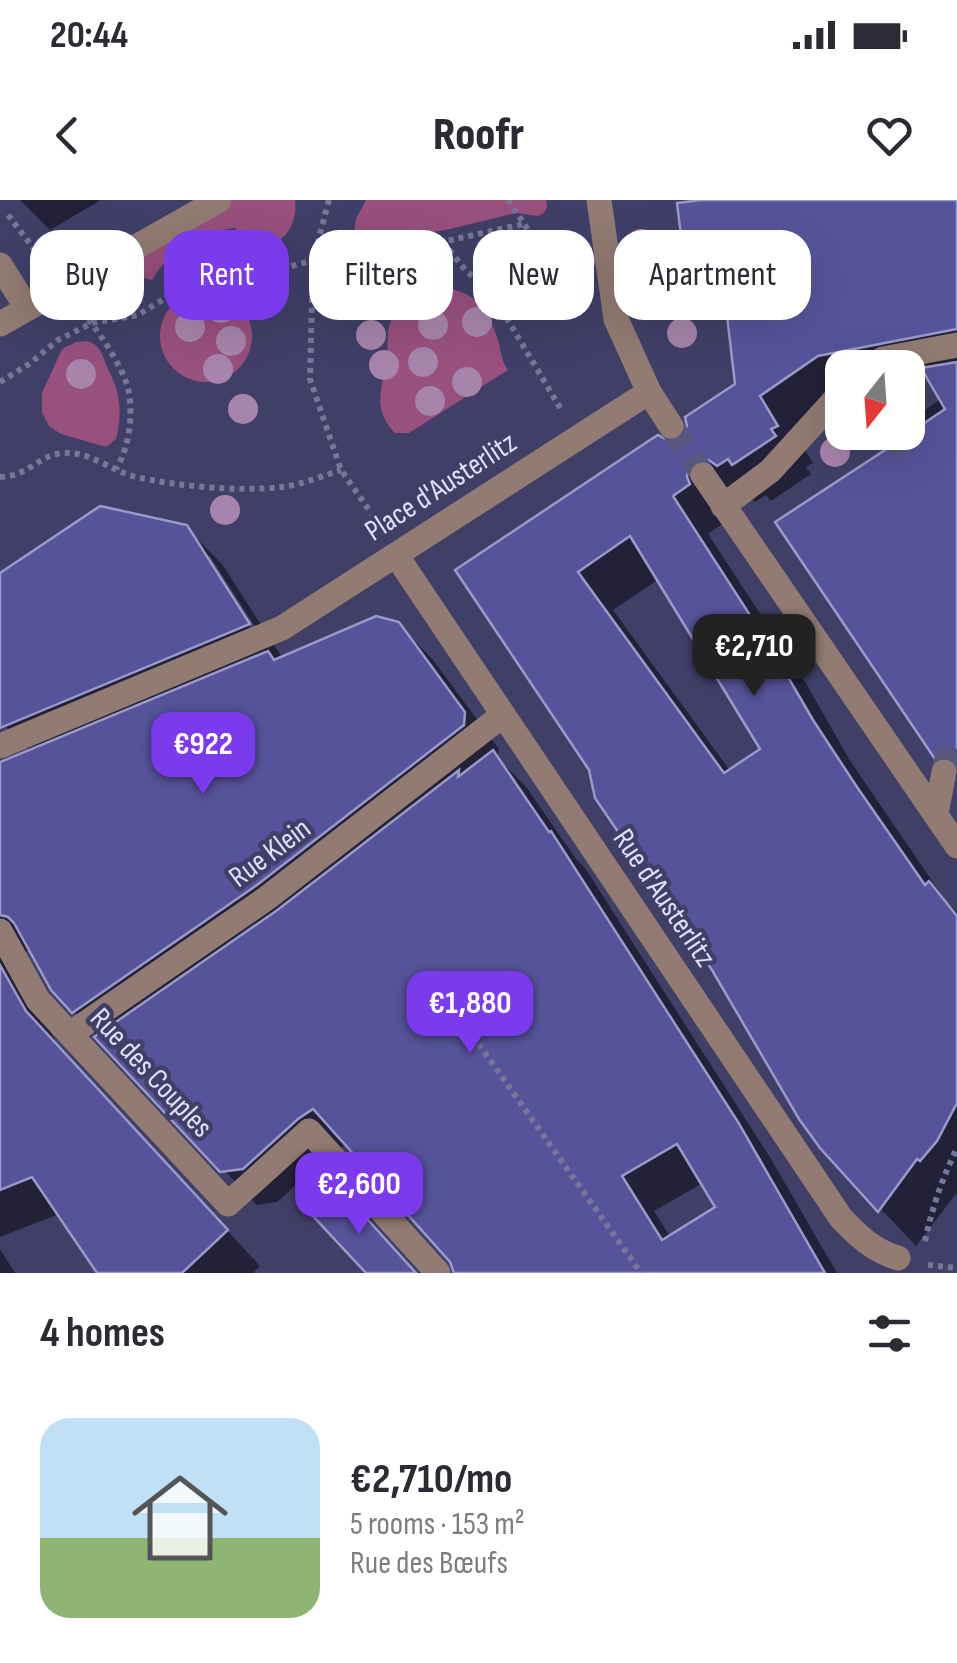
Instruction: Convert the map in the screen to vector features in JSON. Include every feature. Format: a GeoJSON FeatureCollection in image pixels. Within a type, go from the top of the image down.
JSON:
{"type":"FeatureCollection","features":[{"type":"Feature","properties":{"kind":"street"},"geometry":{"type":"LineString","coordinates":[[144,242],[219,200]]}},
{"type":"Feature","properties":{"kind":"street"},"geometry":{"type":"LineString","coordinates":[[599,200],[616,319],[649,392],[671,426]]}},
{"type":"Feature","properties":{"kind":"street"},"geometry":{"type":"LineString","coordinates":[[0,264],[27,308]]}},
{"type":"Feature","properties":{"kind":"street"},"geometry":{"type":"LineString","coordinates":[[0,324],[30,306]]}},
{"type":"Feature","properties":{"kind":"street"},"geometry":{"type":"LineString","coordinates":[[925,351],[957,345]]}},
{"type":"Feature","properties":{"kind":"street","name":"Place d'Austerlitz"},"geometry":{"type":"LineString","coordinates":[[0,746],[282,628],[649,392]]}},
{"type":"Feature","properties":{"kind":"street"},"geometry":{"type":"LineString","coordinates":[[723,506],[770,470],[825,416]]}},
{"type":"Feature","properties":{"kind":"street"},"geometry":{"type":"LineString","coordinates":[[702,475],[957,846]]}},
{"type":"Feature","properties":{"kind":"street","name":"Rue d'Austerlitz"},"geometry":{"type":"LineString","coordinates":[[398,554],[841,1218],[862,1240],[898,1258]]}},
{"type":"Feature","properties":{"kind":"street","name":"Rue Klein"},"geometry":{"type":"LineString","coordinates":[[70,1034],[268,898],[503,716]]}},
{"type":"Feature","properties":{"kind":"street"},"geometry":{"type":"LineString","coordinates":[[936,814],[944,772]]}},
{"type":"Feature","properties":{"kind":"street","name":"Rue des Couples"},"geometry":{"type":"LineString","coordinates":[[0,931],[38,1000],[228,1204],[308,1131],[438,1273]]}},
{"type":"Feature","properties":{"kind":"path"},"geometry":{"type":"LineString","coordinates":[[322,230],[329,200]]}},
{"type":"Feature","properties":{"kind":"path"},"geometry":{"type":"LineString","coordinates":[[508,200],[528,230]]}},
{"type":"Feature","properties":{"kind":"path"},"geometry":{"type":"LineString","coordinates":[[8,216],[30,245]]}},
{"type":"Feature","properties":{"kind":"path"},"geometry":{"type":"LineString","coordinates":[[453,240],[524,224]]}},
{"type":"Feature","properties":{"kind":"path"},"geometry":{"type":"LineString","coordinates":[[453,254],[490,290],[578,438]]}},
{"type":"Feature","properties":{"kind":"path"},"geometry":{"type":"LineString","coordinates":[[0,382],[58,340],[92,323],[138,315],[164,299]]}},
{"type":"Feature","properties":{"kind":"path"},"geometry":{"type":"LineString","coordinates":[[89,320],[112,354],[129,391],[128,440],[116,470]]}},
{"type":"Feature","properties":{"kind":"path"},"geometry":{"type":"LineString","coordinates":[[312,320],[310,379],[341,470],[398,554]]}},
{"type":"Feature","properties":{"kind":"path"},"geometry":{"type":"LineString","coordinates":[[0,477],[21,474],[62,453],[81,454],[130,476],[240,488],[284,488],[341,470]]}},
{"type":"Feature","properties":{"kind":"path"},"geometry":{"type":"LineString","coordinates":[[473,1036],[641,1273]]}},
{"type":"Feature","properties":{"kind":"path"},"geometry":{"type":"LineString","coordinates":[[924,1248],[930,1216],[957,1148]]}},
{"type":"Feature","properties":{"kind":"shaded area"},"geometry":{"type":"Polygon","coordinates":[[[219,200],[295,200],[295,214],[288,230],[176,230],[219,200]]]}},
{"type":"Feature","properties":{"kind":"shaded area"},"geometry":{"type":"Polygon","coordinates":[[[366,200],[546,200],[547,207],[538,216],[516,213],[444,230],[354,230],[366,200]]]}},
{"type":"Feature","properties":{"kind":"shaded area"},"geometry":{"type":"Polygon","coordinates":[[[164,238],[164,264],[152,280],[144,278],[144,252],[164,238]]]}},
{"type":"Feature","properties":{"kind":"shaded area"},"geometry":{"type":"Polygon","coordinates":[[[453,290],[464,293],[473,299],[473,320],[490,320],[508,370],[409,433],[395,433],[380,402],[391,320],[453,320],[453,290]]]}},
{"type":"Feature","properties":{"kind":"shaded area"},"geometry":{"type":"Polygon","coordinates":[[[164,316],[164,320],[249,320],[249,354],[239,369],[224,379],[188,379],[173,369],[163,354],[160,336],[164,316]]]}},
{"type":"Feature","properties":{"kind":"shaded area"},"geometry":{"type":"Polygon","coordinates":[[[87,341],[102,354],[118,397],[116,439],[106,447],[61,434],[49,426],[42,413],[42,393],[62,349],[87,341]]]}},
{"type":"Feature","properties":{"kind":"building"},"geometry":{"type":"Polygon","coordinates":[[[701,200],[957,200],[957,329],[849,350],[825,350],[825,355],[760,396],[778,426],[771,429],[776,436],[732,465],[728,459],[717,466],[709,460],[695,461],[688,469],[690,484],[673,496],[857,787],[925,885],[929,881],[957,916],[957,1103],[937,1141],[920,1161],[917,1159],[878,1212],[799,1119],[712,970],[595,798],[589,770],[455,570],[658,435],[671,442],[681,439],[687,426],[685,417],[735,384],[728,320],[811,320],[811,230],[680,230],[677,203],[701,200]],[[630,536],[578,572],[724,773],[760,749],[630,536]]]}},
{"type":"Feature","properties":{"kind":"building"},"geometry":{"type":"Polygon","coordinates":[[[957,362],[957,763],[946,756],[935,759],[775,522],[885,450],[925,450],[925,423],[945,409],[925,375],[925,367],[957,362]]]}},
{"type":"Feature","properties":{"kind":"building"},"geometry":{"type":"Polygon","coordinates":[[[100,506],[187,525],[250,624],[0,728],[0,573],[100,506]]]}},
{"type":"Feature","properties":{"kind":"building"},"geometry":{"type":"Polygon","coordinates":[[[376,616],[399,622],[465,712],[464,725],[257,885],[72,1013],[51,990],[14,923],[0,915],[0,762],[268,651],[274,660],[376,616]]]}},
{"type":"Feature","properties":{"kind":"building"},"geometry":{"type":"Polygon","coordinates":[[[493,750],[551,831],[738,1122],[825,1273],[454,1273],[450,1262],[313,1109],[243,1169],[220,1172],[94,1037],[276,911],[459,770],[458,777],[493,750]],[[677,1144],[622,1176],[662,1240],[715,1207],[677,1144]]]}},
{"type":"Feature","properties":{"kind":"building"},"geometry":{"type":"Polygon","coordinates":[[[0,965],[26,1011],[228,1230],[182,1273],[97,1273],[32,1177],[0,1190],[0,965]]]}},
{"type":"Feature","properties":{"kind":"building"},"geometry":{"type":"Polygon","coordinates":[[[340,1189],[416,1273],[366,1273],[312,1215],[340,1189]]]}},
{"type":"Feature","properties":{"kind":"tunnel"},"geometry":{"type":"LineString","coordinates":[[671,426],[703,475]]}},
{"type":"Feature","properties":{"kind":"tunnel"},"geometry":{"type":"LineString","coordinates":[[904,450],[912,461]]}},
{"type":"Feature","properties":{"kind":"tunnel"},"geometry":{"type":"LineString","coordinates":[[944,772],[950,745]]}}]}
